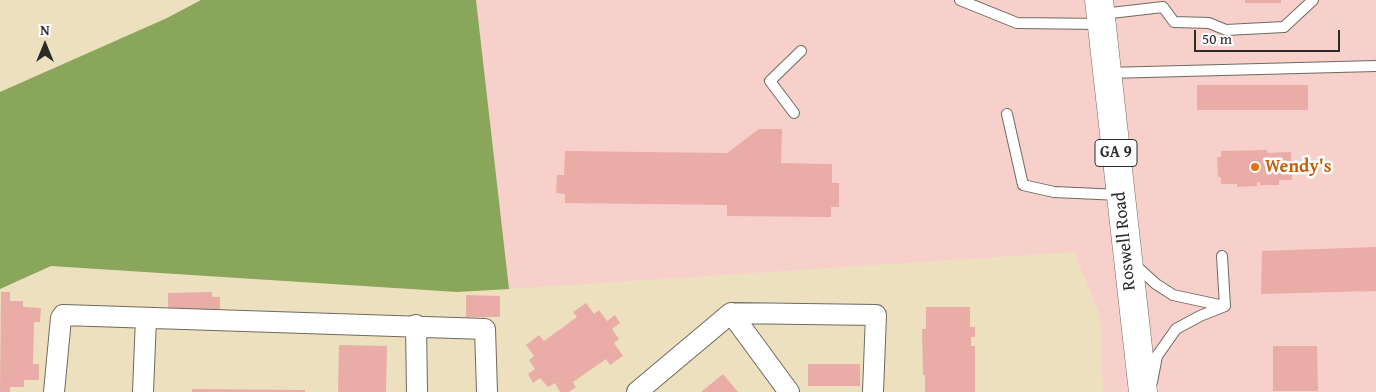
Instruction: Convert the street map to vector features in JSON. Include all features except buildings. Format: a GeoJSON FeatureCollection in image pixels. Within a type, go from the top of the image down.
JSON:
{"type":"FeatureCollection","features":[{"type":"Feature","properties":{"kind":"main road","name":"Roswell Road"},"geometry":{"type":"LineString","coordinates":[[1100,13],[1143,392]]}},
{"type":"Feature","properties":{"kind":"street"},"geometry":{"type":"LineString","coordinates":[[731,313],[788,392]]}},
{"type":"Feature","properties":{"kind":"street"},"geometry":{"type":"LineString","coordinates":[[637,392],[731,313],[876,315],[873,392]]}},
{"type":"Feature","properties":{"kind":"street"},"geometry":{"type":"LineString","coordinates":[[54,392],[62,316],[416,325],[486,330],[487,392]]}},
{"type":"Feature","properties":{"kind":"street"},"geometry":{"type":"LineString","coordinates":[[143,392],[146,318]]}},
{"type":"Feature","properties":{"kind":"street"},"geometry":{"type":"LineString","coordinates":[[416,325],[417,392]]}},
{"type":"Feature","properties":{"kind":"lane"},"geometry":{"type":"LineString","coordinates":[[960,0],[1017,23],[1162,4],[1174,22],[1209,23],[1226,30],[1284,27],[1313,0]]}},
{"type":"Feature","properties":{"kind":"lane"},"geometry":{"type":"LineString","coordinates":[[794,113],[770,81],[801,51]]}},
{"type":"Feature","properties":{"kind":"lane"},"geometry":{"type":"LineString","coordinates":[[1107,73],[1376,66]]}},
{"type":"Feature","properties":{"kind":"lane"},"geometry":{"type":"LineString","coordinates":[[1007,114],[1023,185],[1054,192],[1120,195]]}},
{"type":"Feature","properties":{"kind":"lane"},"geometry":{"type":"LineString","coordinates":[[1222,256],[1225,306]]}},
{"type":"Feature","properties":{"kind":"lane"},"geometry":{"type":"LineString","coordinates":[[1127,259],[1156,284],[1173,295],[1225,306]]}},
{"type":"Feature","properties":{"kind":"lane"},"geometry":{"type":"LineString","coordinates":[[1150,392],[1157,356],[1176,329],[1200,316],[1225,306]]}},
{"type":"Feature","properties":{"kind":"shaded area"},"geometry":{"type":"Polygon","coordinates":[[[476,0],[1376,0],[1376,392],[1103,392],[1100,315],[1074,252],[509,289],[476,0]]]}},
{"type":"Feature","properties":{"kind":"green space"},"geometry":{"type":"Polygon","coordinates":[[[201,0],[476,0],[509,289],[457,292],[51,266],[0,289],[0,92],[167,18],[201,0]]]}},
{"type":"Feature","properties":{"kind":"place","name":"Wendy's"},"geometry":{"type":"Point","coordinates":[1255,167]}}]}
